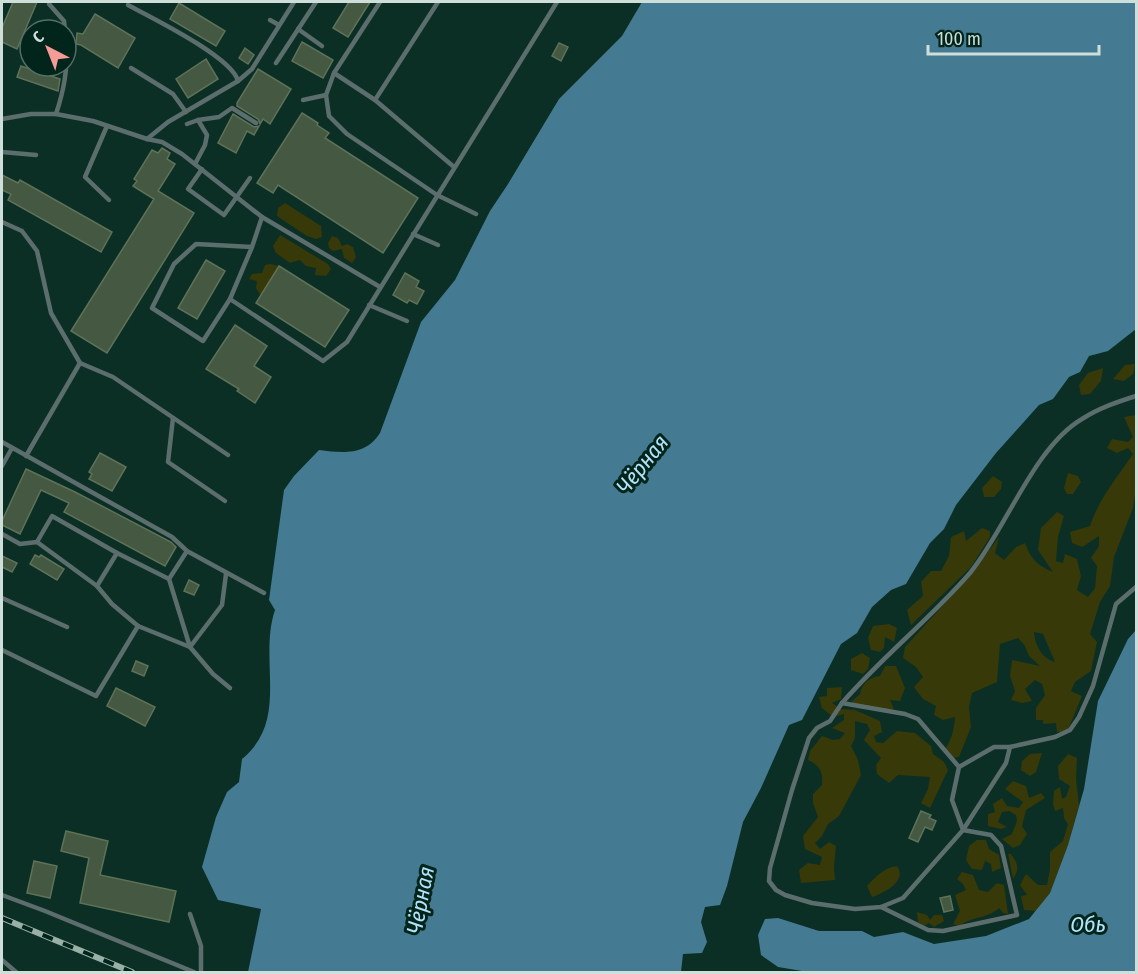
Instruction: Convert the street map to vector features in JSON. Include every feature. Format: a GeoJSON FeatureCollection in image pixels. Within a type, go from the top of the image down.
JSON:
{"type":"FeatureCollection","features":[{"type":"Feature","properties":{"kind":"lane"},"geometry":{"type":"LineString","coordinates":[[147,139],[186,112],[238,81],[252,69],[294,2]]}},
{"type":"Feature","properties":{"kind":"lane"},"geometry":{"type":"LineString","coordinates":[[276,63],[316,2]]}},
{"type":"Feature","properties":{"kind":"lane"},"geometry":{"type":"LineString","coordinates":[[380,2],[334,73],[326,95],[329,116],[347,134],[437,195],[476,214]]}},
{"type":"Feature","properties":{"kind":"lane"},"geometry":{"type":"LineString","coordinates":[[375,100],[438,2]]}},
{"type":"Feature","properties":{"kind":"lane"},"geometry":{"type":"LineString","coordinates":[[230,299],[323,361],[347,342],[557,2]]}},
{"type":"Feature","properties":{"kind":"lane"},"geometry":{"type":"LineString","coordinates":[[49,4],[61,18]]}},
{"type":"Feature","properties":{"kind":"lane"},"geometry":{"type":"LineString","coordinates":[[128,5],[211,52],[237,75],[238,81]]}},
{"type":"Feature","properties":{"kind":"lane"},"geometry":{"type":"LineString","coordinates":[[270,20],[279,25]]}},
{"type":"Feature","properties":{"kind":"lane"},"geometry":{"type":"LineString","coordinates":[[298,29],[322,46]]}},
{"type":"Feature","properties":{"kind":"lane"},"geometry":{"type":"LineString","coordinates":[[131,68],[173,94],[186,112]]}},
{"type":"Feature","properties":{"kind":"lane"},"geometry":{"type":"LineString","coordinates":[[334,73],[375,100],[454,167]]}},
{"type":"Feature","properties":{"kind":"lane"},"geometry":{"type":"LineString","coordinates":[[56,114],[65,78]]}},
{"type":"Feature","properties":{"kind":"lane"},"geometry":{"type":"LineString","coordinates":[[303,100],[326,95]]}},
{"type":"Feature","properties":{"kind":"lane"},"geometry":{"type":"LineString","coordinates":[[187,124],[219,117],[232,108],[256,123]]}},
{"type":"Feature","properties":{"kind":"lane"},"geometry":{"type":"LineString","coordinates":[[2,119],[31,114],[56,114],[162,142],[195,164],[262,217],[380,287]]}},
{"type":"Feature","properties":{"kind":"lane"},"geometry":{"type":"LineString","coordinates":[[195,164],[205,145],[207,135],[198,120]]}},
{"type":"Feature","properties":{"kind":"lane"},"geometry":{"type":"LineString","coordinates":[[107,126],[85,177],[109,200]]}},
{"type":"Feature","properties":{"kind":"lane"},"geometry":{"type":"LineString","coordinates":[[2,152],[36,155]]}},
{"type":"Feature","properties":{"kind":"lane"},"geometry":{"type":"LineString","coordinates":[[202,170],[188,189],[224,215],[250,178]]}},
{"type":"Feature","properties":{"kind":"lane"},"geometry":{"type":"LineString","coordinates":[[252,247],[196,244],[174,264],[152,308],[203,341],[230,299],[252,247],[262,217]]}},
{"type":"Feature","properties":{"kind":"lane"},"geometry":{"type":"LineString","coordinates":[[2,222],[22,231],[37,251],[51,313],[80,363],[113,377],[228,455]]}},
{"type":"Feature","properties":{"kind":"lane"},"geometry":{"type":"LineString","coordinates":[[413,234],[438,245]]}},
{"type":"Feature","properties":{"kind":"lane"},"geometry":{"type":"LineString","coordinates":[[369,305],[407,321]]}},
{"type":"Feature","properties":{"kind":"lane"},"geometry":{"type":"LineString","coordinates":[[26,456],[80,363]]}},
{"type":"Feature","properties":{"kind":"lane"},"geometry":{"type":"LineString","coordinates":[[1010,747],[1005,763],[963,830],[903,898],[881,907],[855,909],[812,903],[785,895],[772,887],[768,876],[809,738],[817,728],[830,721],[842,703],[878,663],[949,596],[971,571],[1041,460],[1058,439],[1080,420],[1111,404],[1137,396]]}},
{"type":"Feature","properties":{"kind":"lane"},"geometry":{"type":"LineString","coordinates":[[173,418],[168,462],[225,501]]}},
{"type":"Feature","properties":{"kind":"lane"},"geometry":{"type":"LineString","coordinates":[[2,442],[172,537],[187,551],[264,593]]}},
{"type":"Feature","properties":{"kind":"lane"},"geometry":{"type":"LineString","coordinates":[[2,466],[12,448]]}},
{"type":"Feature","properties":{"kind":"lane"},"geometry":{"type":"LineString","coordinates":[[37,542],[52,516],[168,579],[190,647],[213,674],[230,688]]}},
{"type":"Feature","properties":{"kind":"lane"},"geometry":{"type":"LineString","coordinates":[[2,534],[20,544],[37,542],[97,586],[112,604],[138,626],[190,647]]}},
{"type":"Feature","properties":{"kind":"lane"},"geometry":{"type":"LineString","coordinates":[[168,579],[187,551]]}},
{"type":"Feature","properties":{"kind":"lane"},"geometry":{"type":"LineString","coordinates":[[97,586],[117,553]]}},
{"type":"Feature","properties":{"kind":"lane"},"geometry":{"type":"LineString","coordinates":[[190,647],[222,605],[226,574]]}},
{"type":"Feature","properties":{"kind":"lane"},"geometry":{"type":"LineString","coordinates":[[963,830],[952,800],[959,767],[994,747],[1010,747],[1055,737],[1070,730],[1094,686],[1116,604],[1137,587]]}},
{"type":"Feature","properties":{"kind":"lane"},"geometry":{"type":"LineString","coordinates":[[2,598],[67,627]]}},
{"type":"Feature","properties":{"kind":"lane"},"geometry":{"type":"LineString","coordinates":[[2,650],[96,696],[138,626]]}},
{"type":"Feature","properties":{"kind":"lane"},"geometry":{"type":"LineString","coordinates":[[842,703],[905,714],[918,719],[959,767]]}},
{"type":"Feature","properties":{"kind":"lane"},"geometry":{"type":"LineString","coordinates":[[881,907],[928,930],[943,931],[1017,915],[1001,846],[991,835],[963,830]]}},
{"type":"Feature","properties":{"kind":"lane"},"geometry":{"type":"LineString","coordinates":[[2,895],[194,972]]}},
{"type":"Feature","properties":{"kind":"lane"},"geometry":{"type":"LineString","coordinates":[[190,914],[201,946],[201,972]]}},
{"type":"Feature","properties":{"kind":"lane"},"geometry":{"type":"LineString","coordinates":[[2,960],[16,972]]}},
{"type":"Feature","properties":{"kind":"shaded area"},"geometry":{"type":"Polygon","coordinates":[[[285,203],[321,226],[322,237],[316,239],[307,236],[277,216],[278,208],[285,203]]]}},
{"type":"Feature","properties":{"kind":"shaded area"},"geometry":{"type":"Polygon","coordinates":[[[280,235],[328,264],[331,269],[326,276],[315,275],[316,268],[306,266],[300,260],[290,263],[276,253],[273,246],[280,235]]]}},
{"type":"Feature","properties":{"kind":"shaded area"},"geometry":{"type":"Polygon","coordinates":[[[332,236],[338,238],[342,246],[347,244],[353,247],[356,257],[352,263],[344,258],[342,249],[333,251],[329,248],[328,243],[332,236]]]}},
{"type":"Feature","properties":{"kind":"shaded area"},"geometry":{"type":"Polygon","coordinates":[[[265,265],[279,266],[261,296],[256,288],[257,281],[249,279],[252,274],[262,273],[265,265]]]}},
{"type":"Feature","properties":{"kind":"shaded area"},"geometry":{"type":"Polygon","coordinates":[[[1135,364],[1133,374],[1124,381],[1113,379],[1125,365],[1135,364]]]}},
{"type":"Feature","properties":{"kind":"shaded area"},"geometry":{"type":"Polygon","coordinates":[[[1103,368],[1101,381],[1090,394],[1081,395],[1079,385],[1088,373],[1103,368]]]}},
{"type":"Feature","properties":{"kind":"shaded area"},"geometry":{"type":"Polygon","coordinates":[[[1136,415],[1136,489],[1133,508],[1114,557],[1110,586],[1100,602],[1090,634],[1097,642],[1091,671],[1075,682],[1071,691],[1082,696],[1067,732],[1057,732],[1056,723],[1043,724],[1043,720],[1036,720],[1036,708],[1045,695],[1042,684],[1035,680],[1025,689],[1032,701],[1022,703],[1011,700],[1015,691],[1010,676],[1012,660],[1040,666],[1029,656],[1025,646],[1018,638],[1000,644],[997,682],[972,693],[969,707],[971,727],[959,757],[950,758],[945,749],[952,734],[955,717],[943,720],[934,715],[936,706],[923,699],[914,687],[923,677],[916,667],[903,658],[905,647],[970,576],[999,537],[995,553],[1004,560],[1016,547],[1025,543],[1035,561],[1053,572],[1038,550],[1041,528],[1057,512],[1064,516],[1058,537],[1056,561],[1063,563],[1065,554],[1077,559],[1081,576],[1077,590],[1088,597],[1095,588],[1097,566],[1091,558],[1099,546],[1099,536],[1082,547],[1072,543],[1070,532],[1090,526],[1103,497],[1133,454],[1128,448],[1117,453],[1107,448],[1112,439],[1128,442],[1133,437],[1124,417],[1136,415]],[[1034,632],[1037,646],[1042,654],[1055,662],[1043,634],[1034,632]]]}},
{"type":"Feature","properties":{"kind":"shaded area"},"geometry":{"type":"Polygon","coordinates":[[[1068,473],[1078,476],[1081,482],[1073,494],[1067,494],[1064,488],[1068,473]]]}},
{"type":"Feature","properties":{"kind":"shaded area"},"geometry":{"type":"Polygon","coordinates":[[[993,476],[1002,482],[1001,489],[994,497],[984,497],[982,488],[993,476]]]}},
{"type":"Feature","properties":{"kind":"shaded area"},"geometry":{"type":"Polygon","coordinates":[[[982,528],[990,531],[990,537],[971,567],[911,625],[907,610],[923,596],[921,582],[931,571],[941,571],[949,556],[951,537],[964,531],[966,541],[982,528]]]}},
{"type":"Feature","properties":{"kind":"shaded area"},"geometry":{"type":"Polygon","coordinates":[[[889,624],[897,628],[894,642],[885,637],[884,648],[880,652],[871,650],[868,638],[873,626],[889,624]]]}},
{"type":"Feature","properties":{"kind":"shaded area"},"geometry":{"type":"Polygon","coordinates":[[[862,653],[870,658],[868,669],[863,674],[851,670],[851,659],[862,653]]]}},
{"type":"Feature","properties":{"kind":"shaded area"},"geometry":{"type":"Polygon","coordinates":[[[885,666],[896,666],[905,688],[900,701],[890,700],[894,709],[877,709],[851,702],[860,694],[867,681],[880,676],[885,666]]]}},
{"type":"Feature","properties":{"kind":"shaded area"},"geometry":{"type":"Polygon","coordinates":[[[842,687],[841,699],[832,703],[841,709],[855,710],[880,721],[882,732],[874,736],[876,742],[883,743],[897,731],[915,733],[931,746],[933,754],[944,762],[948,770],[930,808],[921,803],[928,789],[930,777],[898,775],[889,783],[877,774],[876,765],[881,758],[864,740],[870,730],[867,724],[855,721],[855,738],[851,746],[858,760],[861,775],[839,816],[828,824],[822,836],[815,843],[820,849],[829,842],[836,846],[835,880],[801,883],[799,870],[808,863],[820,865],[822,857],[805,849],[803,836],[818,817],[813,803],[813,794],[822,785],[820,770],[808,760],[810,751],[822,736],[833,740],[840,739],[845,733],[832,728],[844,720],[844,714],[833,717],[822,708],[819,697],[827,696],[827,688],[842,687]]]}},
{"type":"Feature","properties":{"kind":"shaded area"},"geometry":{"type":"Polygon","coordinates":[[[1042,753],[1036,772],[1030,776],[1021,770],[1022,761],[1030,754],[1042,753]]]}},
{"type":"Feature","properties":{"kind":"shaded area"},"geometry":{"type":"Polygon","coordinates":[[[1068,754],[1077,758],[1076,779],[1079,805],[1068,845],[1050,893],[1036,911],[1024,910],[1021,896],[1027,895],[1020,885],[1026,874],[1038,885],[1047,885],[1050,852],[1063,841],[1068,824],[1064,818],[1063,808],[1055,811],[1053,804],[1054,791],[1060,787],[1062,799],[1066,797],[1070,786],[1059,779],[1058,766],[1068,754]]]}},
{"type":"Feature","properties":{"kind":"shaded area"},"geometry":{"type":"Polygon","coordinates":[[[1013,781],[1026,786],[1029,798],[1041,793],[1045,798],[1026,810],[1022,826],[1027,834],[1020,845],[1013,848],[1002,839],[1012,834],[1017,821],[1016,815],[1009,811],[1002,812],[998,822],[1007,827],[1001,829],[988,826],[988,814],[995,812],[993,804],[1002,798],[1007,806],[1019,808],[1023,802],[1005,789],[1013,781]]]}},
{"type":"Feature","properties":{"kind":"shaded area"},"geometry":{"type":"Polygon","coordinates":[[[977,840],[986,840],[989,849],[999,855],[1001,868],[992,872],[991,864],[985,861],[982,870],[972,869],[966,860],[969,846],[977,840]]]}},
{"type":"Feature","properties":{"kind":"shaded area"},"geometry":{"type":"Polygon","coordinates":[[[1008,854],[1011,854],[1017,867],[1013,879],[1008,854]]]}},
{"type":"Feature","properties":{"kind":"shaded area"},"geometry":{"type":"Polygon","coordinates":[[[897,866],[900,871],[899,877],[893,886],[872,897],[867,886],[880,873],[897,866]]]}},
{"type":"Feature","properties":{"kind":"shaded area"},"geometry":{"type":"Polygon","coordinates":[[[962,872],[973,875],[979,890],[988,892],[997,883],[1004,885],[1008,914],[1003,913],[999,908],[960,926],[953,924],[960,911],[955,895],[966,890],[957,879],[962,872]]]}},
{"type":"Feature","properties":{"kind":"shaded area"},"geometry":{"type":"Polygon","coordinates":[[[917,912],[927,915],[930,920],[934,915],[942,915],[944,921],[934,927],[929,923],[924,926],[918,922],[917,912]]]}},
{"type":"Feature","properties":{"kind":"water","name":"Чёрная"},"geometry":{"type":"Polygon","coordinates":[[[642,2],[1136,2],[1136,329],[1108,351],[1089,356],[1080,372],[1069,377],[1053,399],[1039,405],[996,453],[956,505],[944,529],[930,543],[906,584],[891,590],[872,607],[857,633],[841,644],[802,720],[789,725],[743,822],[720,905],[705,907],[701,922],[707,942],[702,953],[683,954],[681,972],[248,972],[261,909],[218,900],[202,867],[216,817],[227,792],[239,782],[242,759],[257,743],[265,726],[269,708],[269,649],[275,610],[269,600],[284,490],[319,450],[353,451],[368,446],[380,433],[421,322],[455,280],[490,211],[559,99],[622,36],[642,2]]]}},
{"type":"Feature","properties":{"kind":"water","name":"Обь"},"geometry":{"type":"Polygon","coordinates":[[[1136,630],[1136,972],[802,971],[778,967],[761,955],[758,935],[765,919],[778,918],[819,931],[862,931],[874,937],[903,932],[934,944],[986,936],[1029,919],[1050,893],[1068,845],[1084,789],[1098,701],[1128,639],[1136,630]]]}},
{"type":"Feature","properties":{"kind":"building"},"geometry":{"type":"Polygon","coordinates":[[[13,2],[37,2],[30,18],[18,18],[17,49],[2,42],[2,28],[13,2]]]}},
{"type":"Feature","properties":{"kind":"building"},"geometry":{"type":"Polygon","coordinates":[[[349,2],[370,2],[348,37],[333,28],[349,2]]]}},
{"type":"Feature","properties":{"kind":"building"},"geometry":{"type":"Polygon","coordinates":[[[179,3],[225,31],[216,46],[170,19],[179,3]]]}},
{"type":"Feature","properties":{"kind":"building"},"geometry":{"type":"Polygon","coordinates":[[[95,14],[135,38],[118,68],[78,44],[78,33],[83,34],[95,14]]]}},
{"type":"Feature","properties":{"kind":"building"},"geometry":{"type":"Polygon","coordinates":[[[302,42],[333,60],[323,78],[292,61],[302,42]]]}},
{"type":"Feature","properties":{"kind":"building"},"geometry":{"type":"Polygon","coordinates":[[[559,43],[568,47],[561,61],[552,56],[559,43]]]}},
{"type":"Feature","properties":{"kind":"building"},"geometry":{"type":"Polygon","coordinates":[[[245,48],[254,55],[248,64],[239,58],[245,48]]]}},
{"type":"Feature","properties":{"kind":"building"},"geometry":{"type":"Polygon","coordinates":[[[206,59],[218,79],[188,98],[176,79],[206,59]]]}},
{"type":"Feature","properties":{"kind":"building"},"geometry":{"type":"Polygon","coordinates":[[[258,69],[291,89],[270,124],[263,119],[260,124],[258,119],[237,106],[258,69]]]}},
{"type":"Feature","properties":{"kind":"building"},"geometry":{"type":"Polygon","coordinates":[[[20,78],[60,79],[58,91],[20,78]]]}},
{"type":"Feature","properties":{"kind":"building"},"geometry":{"type":"Polygon","coordinates":[[[302,113],[329,133],[325,138],[418,198],[383,253],[278,185],[273,193],[257,183],[302,113]]]}},
{"type":"Feature","properties":{"kind":"building"},"geometry":{"type":"Polygon","coordinates":[[[233,114],[254,127],[259,126],[254,135],[247,131],[236,153],[218,143],[233,114]]]}},
{"type":"Feature","properties":{"kind":"building"},"geometry":{"type":"Polygon","coordinates":[[[162,148],[170,153],[167,159],[175,164],[158,191],[194,213],[107,353],[71,331],[154,199],[133,186],[137,181],[134,179],[152,150],[158,153],[162,148]]]}},
{"type":"Feature","properties":{"kind":"building"},"geometry":{"type":"Polygon","coordinates":[[[2,175],[18,183],[20,180],[112,232],[101,252],[8,200],[11,194],[2,190],[2,175]]]}},
{"type":"Feature","properties":{"kind":"building"},"geometry":{"type":"Polygon","coordinates":[[[206,260],[225,271],[197,319],[178,308],[206,260]]]}},
{"type":"Feature","properties":{"kind":"building"},"geometry":{"type":"Polygon","coordinates":[[[279,266],[349,310],[325,347],[256,303],[279,266]]]}},
{"type":"Feature","properties":{"kind":"building"},"geometry":{"type":"Polygon","coordinates":[[[405,273],[419,281],[416,287],[424,291],[417,304],[409,300],[407,303],[393,295],[405,273]]]}},
{"type":"Feature","properties":{"kind":"building"},"geometry":{"type":"Polygon","coordinates":[[[235,325],[267,346],[254,366],[271,377],[255,403],[237,391],[239,389],[206,369],[235,325]]]}},
{"type":"Feature","properties":{"kind":"building"},"geometry":{"type":"Polygon","coordinates":[[[100,453],[126,467],[112,491],[89,479],[92,474],[89,472],[100,453]]]}},
{"type":"Feature","properties":{"kind":"building"},"geometry":{"type":"Polygon","coordinates":[[[26,469],[171,542],[176,547],[165,566],[64,512],[69,503],[41,490],[20,534],[2,525],[26,469]]]}},
{"type":"Feature","properties":{"kind":"building"},"geometry":{"type":"Polygon","coordinates":[[[35,555],[39,557],[41,555],[64,569],[57,580],[30,564],[35,555]]]}},
{"type":"Feature","properties":{"kind":"building"},"geometry":{"type":"Polygon","coordinates":[[[2,556],[17,563],[12,572],[2,567],[2,556]]]}},
{"type":"Feature","properties":{"kind":"building"},"geometry":{"type":"Polygon","coordinates":[[[189,580],[199,585],[194,595],[184,591],[189,580]]]}},
{"type":"Feature","properties":{"kind":"building"},"geometry":{"type":"Polygon","coordinates":[[[136,661],[148,666],[144,676],[132,671],[136,661]]]}},
{"type":"Feature","properties":{"kind":"building"},"geometry":{"type":"Polygon","coordinates":[[[116,688],[155,707],[145,726],[107,706],[116,688]]]}},
{"type":"Feature","properties":{"kind":"building"},"geometry":{"type":"Polygon","coordinates":[[[921,811],[931,815],[929,818],[936,821],[932,830],[925,827],[918,842],[909,838],[921,811]]]}},
{"type":"Feature","properties":{"kind":"building"},"geometry":{"type":"Polygon","coordinates":[[[66,831],[108,841],[100,875],[176,891],[169,922],[80,903],[89,858],[61,851],[66,831]]]}},
{"type":"Feature","properties":{"kind":"building"},"geometry":{"type":"Polygon","coordinates":[[[34,861],[57,866],[50,898],[27,893],[34,861]]]}},
{"type":"Feature","properties":{"kind":"building"},"geometry":{"type":"Polygon","coordinates":[[[950,896],[953,910],[944,912],[940,898],[950,896]]]}},
{"type":"Feature","properties":{"kind":"railway"},"geometry":{"type":"LineString","coordinates":[[2,918],[132,972]]}}]}
